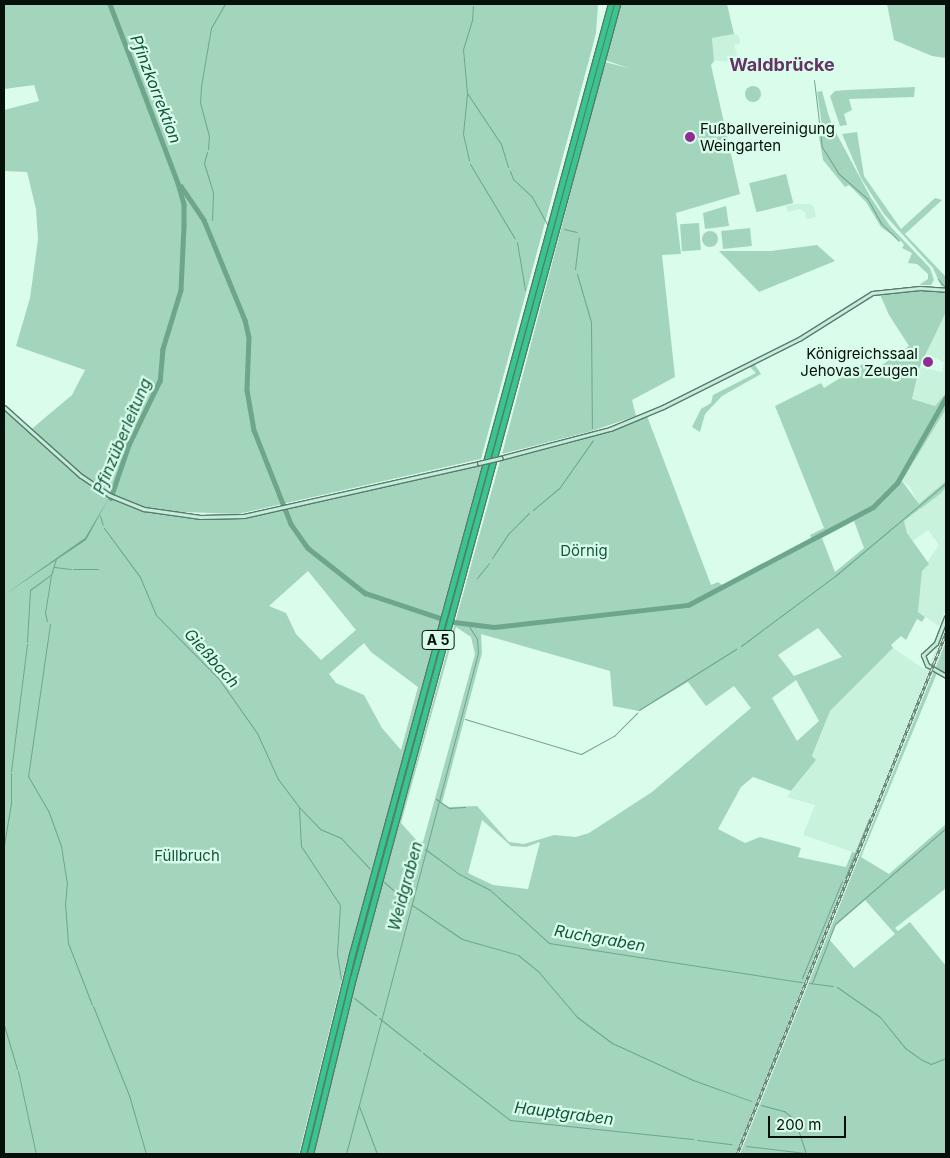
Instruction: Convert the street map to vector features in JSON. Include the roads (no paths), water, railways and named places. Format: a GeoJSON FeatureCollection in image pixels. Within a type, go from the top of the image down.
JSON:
{"type":"FeatureCollection","features":[{"type":"Feature","properties":{"kind":"highway","name":"A 5"},"geometry":{"type":"LineString","coordinates":[[303,1154],[352,958],[611,4]]}},
{"type":"Feature","properties":{"kind":"highway","name":"A 5"},"geometry":{"type":"LineString","coordinates":[[310,1154],[353,978],[617,4]]}},
{"type":"Feature","properties":{"kind":"main road"},"geometry":{"type":"LineString","coordinates":[[4,407],[81,476],[114,498],[149,510],[213,518],[238,518],[500,458],[610,429],[663,407],[800,338],[872,292],[920,288],[945,290]]}},
{"type":"Feature","properties":{"kind":"main road"},"geometry":{"type":"LineString","coordinates":[[946,617],[936,643],[923,653],[927,664],[946,676]]}},
{"type":"Feature","properties":{"kind":"waterway","name":"Pfinzüberleitung"},"geometry":{"type":"LineString","coordinates":[[110,4],[178,183],[184,204],[181,290],[163,349],[160,381],[129,445],[111,498]]}},
{"type":"Feature","properties":{"kind":"waterway"},"geometry":{"type":"LineString","coordinates":[[208,149],[209,136],[200,102],[201,86],[211,28],[225,4]]}},
{"type":"Feature","properties":{"kind":"waterway"},"geometry":{"type":"LineString","coordinates":[[473,6],[472,20],[463,49],[467,93],[501,144],[508,167]]}},
{"type":"Feature","properties":{"kind":"waterway"},"geometry":{"type":"LineString","coordinates":[[814,80],[822,147],[839,174],[867,198],[881,223],[899,241]]}},
{"type":"Feature","properties":{"kind":"waterway"},"geometry":{"type":"LineString","coordinates":[[467,94],[463,134],[469,160]]}},
{"type":"Feature","properties":{"kind":"waterway"},"geometry":{"type":"LineString","coordinates":[[207,152],[204,163],[213,193],[212,220]]}},
{"type":"Feature","properties":{"kind":"waterway"},"geometry":{"type":"LineString","coordinates":[[470,164],[515,239]]}},
{"type":"Feature","properties":{"kind":"waterway"},"geometry":{"type":"LineString","coordinates":[[510,171],[513,179],[532,197],[547,224]]}},
{"type":"Feature","properties":{"kind":"waterway"},"geometry":{"type":"LineString","coordinates":[[181,186],[204,220],[245,320],[249,337],[247,390],[254,430],[291,524],[308,548],[365,593],[440,618]]}},
{"type":"Feature","properties":{"kind":"waterway"},"geometry":{"type":"LineString","coordinates":[[564,229],[577,232]]}},
{"type":"Feature","properties":{"kind":"waterway"},"geometry":{"type":"LineString","coordinates":[[575,269],[579,237]]}},
{"type":"Feature","properties":{"kind":"waterway"},"geometry":{"type":"LineString","coordinates":[[517,242],[525,290]]}},
{"type":"Feature","properties":{"kind":"waterway"},"geometry":{"type":"LineString","coordinates":[[577,274],[591,322],[592,428]]}},
{"type":"Feature","properties":{"kind":"waterway"},"geometry":{"type":"LineString","coordinates":[[938,279],[945,287]]}},
{"type":"Feature","properties":{"kind":"waterway"},"geometry":{"type":"LineString","coordinates":[[454,622],[494,627],[688,605],[873,507],[897,483],[946,397]]}},
{"type":"Feature","properties":{"kind":"waterway"},"geometry":{"type":"LineString","coordinates":[[533,510],[560,487],[593,440]]}},
{"type":"Feature","properties":{"kind":"waterway"},"geometry":{"type":"LineString","coordinates":[[741,646],[835,576],[946,483]]}},
{"type":"Feature","properties":{"kind":"waterway"},"geometry":{"type":"LineString","coordinates":[[492,558],[509,533],[529,513]]}},
{"type":"Feature","properties":{"kind":"waterway","name":"Gießbach"},"geometry":{"type":"LineString","coordinates":[[100,516],[103,525]]}},
{"type":"Feature","properties":{"kind":"waterway","name":"Gießbach"},"geometry":{"type":"LineString","coordinates":[[104,528],[140,577],[156,615],[219,679],[257,733],[278,779],[299,807],[320,829],[341,838],[370,869]]}},
{"type":"Feature","properties":{"kind":"waterway"},"geometry":{"type":"LineString","coordinates":[[27,642],[30,590],[51,575],[56,559]]}},
{"type":"Feature","properties":{"kind":"waterway"},"geometry":{"type":"LineString","coordinates":[[477,578],[489,563]]}},
{"type":"Feature","properties":{"kind":"waterway"},"geometry":{"type":"LineString","coordinates":[[54,567],[71,569]]}},
{"type":"Feature","properties":{"kind":"waterway"},"geometry":{"type":"LineString","coordinates":[[73,569],[98,569]]}},
{"type":"Feature","properties":{"kind":"waterway"},"geometry":{"type":"LineString","coordinates":[[47,621],[45,613],[51,576]]}},
{"type":"Feature","properties":{"kind":"waterway"},"geometry":{"type":"LineString","coordinates":[[50,624],[28,776],[48,810],[61,846],[67,882],[65,903],[68,943],[92,1005]]}},
{"type":"Feature","properties":{"kind":"waterway","name":"Weidgraben"},"geometry":{"type":"LineString","coordinates":[[346,1154],[478,653],[477,639],[469,626]]}},
{"type":"Feature","properties":{"kind":"waterway"},"geometry":{"type":"LineString","coordinates":[[11,771],[27,644]]}},
{"type":"Feature","properties":{"kind":"waterway"},"geometry":{"type":"LineString","coordinates":[[639,710],[736,649]]}},
{"type":"Feature","properties":{"kind":"waterway"},"geometry":{"type":"LineString","coordinates":[[465,719],[581,754],[614,736],[637,713]]}},
{"type":"Feature","properties":{"kind":"waterway"},"geometry":{"type":"LineString","coordinates":[[4,845],[11,803],[11,773]]}},
{"type":"Feature","properties":{"kind":"waterway"},"geometry":{"type":"LineString","coordinates":[[436,799],[449,808],[465,807]]}},
{"type":"Feature","properties":{"kind":"waterway","name":"Hauptgraben"},"geometry":{"type":"LineString","coordinates":[[299,808],[301,846],[340,905],[337,954],[341,979]]}},
{"type":"Feature","properties":{"kind":"waterway"},"geometry":{"type":"LineString","coordinates":[[845,878],[869,819]]}},
{"type":"Feature","properties":{"kind":"waterway"},"geometry":{"type":"LineString","coordinates":[[812,983],[835,924],[946,828]]}},
{"type":"Feature","properties":{"kind":"waterway","name":"Ruchgraben"},"geometry":{"type":"LineString","coordinates":[[425,849],[459,874],[489,889],[549,943],[802,982]]}},
{"type":"Feature","properties":{"kind":"waterway"},"geometry":{"type":"LineString","coordinates":[[802,978],[842,881]]}},
{"type":"Feature","properties":{"kind":"waterway"},"geometry":{"type":"LineString","coordinates":[[384,882],[408,903]]}},
{"type":"Feature","properties":{"kind":"waterway"},"geometry":{"type":"LineString","coordinates":[[412,905],[462,939],[518,955],[538,971],[577,1017],[612,1043],[693,1080],[751,1101]]}},
{"type":"Feature","properties":{"kind":"waterway","name":"Ruchgraben"},"geometry":{"type":"LineString","coordinates":[[809,983],[833,986]]}},
{"type":"Feature","properties":{"kind":"waterway","name":"Ruchgraben"},"geometry":{"type":"LineString","coordinates":[[837,987],[880,1017],[905,1048],[922,1060],[931,1064],[946,1058]]}},
{"type":"Feature","properties":{"kind":"waterway","name":"Hauptgraben"},"geometry":{"type":"LineString","coordinates":[[354,998],[376,1015]]}},
{"type":"Feature","properties":{"kind":"waterway"},"geometry":{"type":"LineString","coordinates":[[93,1006],[129,1095],[146,1154]]}},
{"type":"Feature","properties":{"kind":"waterway","name":"Hauptgraben"},"geometry":{"type":"LineString","coordinates":[[379,1018],[421,1051]]}},
{"type":"Feature","properties":{"kind":"waterway"},"geometry":{"type":"LineString","coordinates":[[4,1025],[17,1069]]}},
{"type":"Feature","properties":{"kind":"waterway","name":"Hauptgraben"},"geometry":{"type":"LineString","coordinates":[[423,1053],[510,1120],[693,1139]]}},
{"type":"Feature","properties":{"kind":"waterway"},"geometry":{"type":"LineString","coordinates":[[18,1071],[36,1154]]}},
{"type":"Feature","properties":{"kind":"waterway"},"geometry":{"type":"LineString","coordinates":[[761,1105],[784,1111],[795,1120],[806,1154]]}},
{"type":"Feature","properties":{"kind":"waterway","name":"Gießbach"},"geometry":{"type":"LineString","coordinates":[[359,1106],[377,1154]]}},
{"type":"Feature","properties":{"kind":"waterway","name":"Hauptgraben"},"geometry":{"type":"LineString","coordinates":[[697,1140],[732,1144]]}},
{"type":"Feature","properties":{"kind":"waterway","name":"Hauptgraben"},"geometry":{"type":"LineString","coordinates":[[746,1146],[805,1153]]}},
{"type":"Feature","properties":{"kind":"railway"},"geometry":{"type":"LineString","coordinates":[[737,1154],[946,633]]}},
{"type":"Feature","properties":{"kind":"place","name":"Fußballvereinigung Weingarten"},"geometry":{"type":"Point","coordinates":[690,137]}},
{"type":"Feature","properties":{"kind":"place","name":"Königreichssaal Jehovas Zeugen"},"geometry":{"type":"Point","coordinates":[928,362]}},
{"type":"Feature","properties":{"kind":"district","name":"Waldbrücke"},"geometry":{"type":"Point","coordinates":[782,65]}},
{"type":"Feature","properties":{"kind":"water label","name":"Pfinzkorrektion"},"geometry":{"type":"Point","coordinates":[156,89]}},
{"type":"Feature","properties":{"kind":"park label","name":"Dörnig"},"geometry":{"type":"Point","coordinates":[584,551]}},
{"type":"Feature","properties":{"kind":"park label","name":"Füllbruch"},"geometry":{"type":"Point","coordinates":[187,856]}}]}
